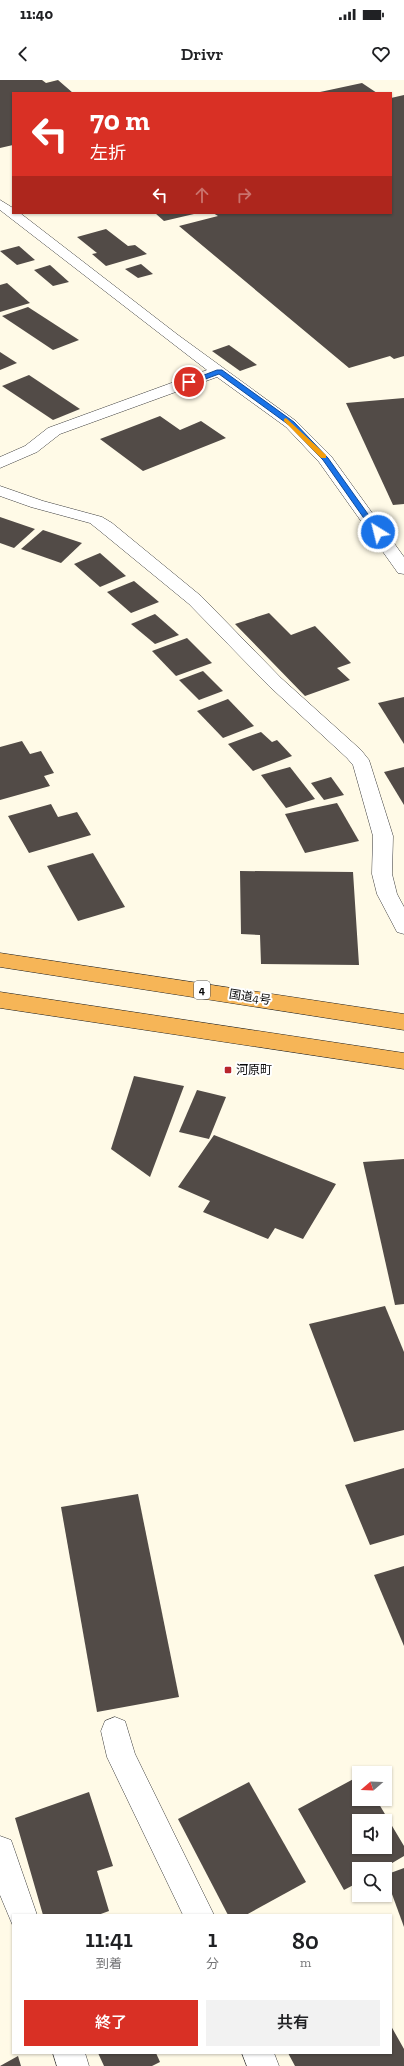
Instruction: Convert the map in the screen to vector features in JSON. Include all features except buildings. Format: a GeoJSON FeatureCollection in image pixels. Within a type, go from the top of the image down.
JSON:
{"type":"FeatureCollection","features":[{"type":"Feature","properties":{"kind":"highway","name":"国道4号"},"geometry":{"type":"LineString","coordinates":[[0,960],[404,1022]]}},
{"type":"Feature","properties":{"kind":"highway"},"geometry":{"type":"LineString","coordinates":[[0,1000],[404,1061]]}},
{"type":"Feature","properties":{"kind":"street"},"geometry":{"type":"LineString","coordinates":[[0,204],[12,213]]}},
{"type":"Feature","properties":{"kind":"street"},"geometry":{"type":"LineString","coordinates":[[13,214],[106,287],[291,424],[325,459],[404,569]]}},
{"type":"Feature","properties":{"kind":"street"},"geometry":{"type":"LineString","coordinates":[[0,462],[31,449],[54,432],[219,371]]}},
{"type":"Feature","properties":{"kind":"street"},"geometry":{"type":"LineString","coordinates":[[0,491],[37,504],[96,520],[106,527],[194,600],[275,682],[354,754],[362,764],[383,836],[382,874],[387,894],[404,927]]}},
{"type":"Feature","properties":{"kind":"street"},"geometry":{"type":"LineString","coordinates":[[114,1731],[121,1757],[199,1914]]}},
{"type":"Feature","properties":{"kind":"street"},"geometry":{"type":"LineString","coordinates":[[0,1851],[22,1914]]}},
{"type":"Feature","properties":{"kind":"street"},"geometry":{"type":"LineString","coordinates":[[69,2054],[73,2066]]}},
{"type":"Feature","properties":{"kind":"street"},"geometry":{"type":"LineString","coordinates":[[258,2054],[263,2066]]}},
{"type":"Feature","properties":{"kind":"slow traffic"},"geometry":{"type":"LineString","coordinates":[[286,420],[306,438],[323,457]]}},
{"type":"Feature","properties":{"kind":"place","name":"河原町"},"geometry":{"type":"Point","coordinates":[228,1070]}},
{"type":"Feature","properties":{"kind":"route"},"geometry":{"type":"LineString","coordinates":[[189,382],[219,371],[291,424],[325,459],[378,532]]}}]}
